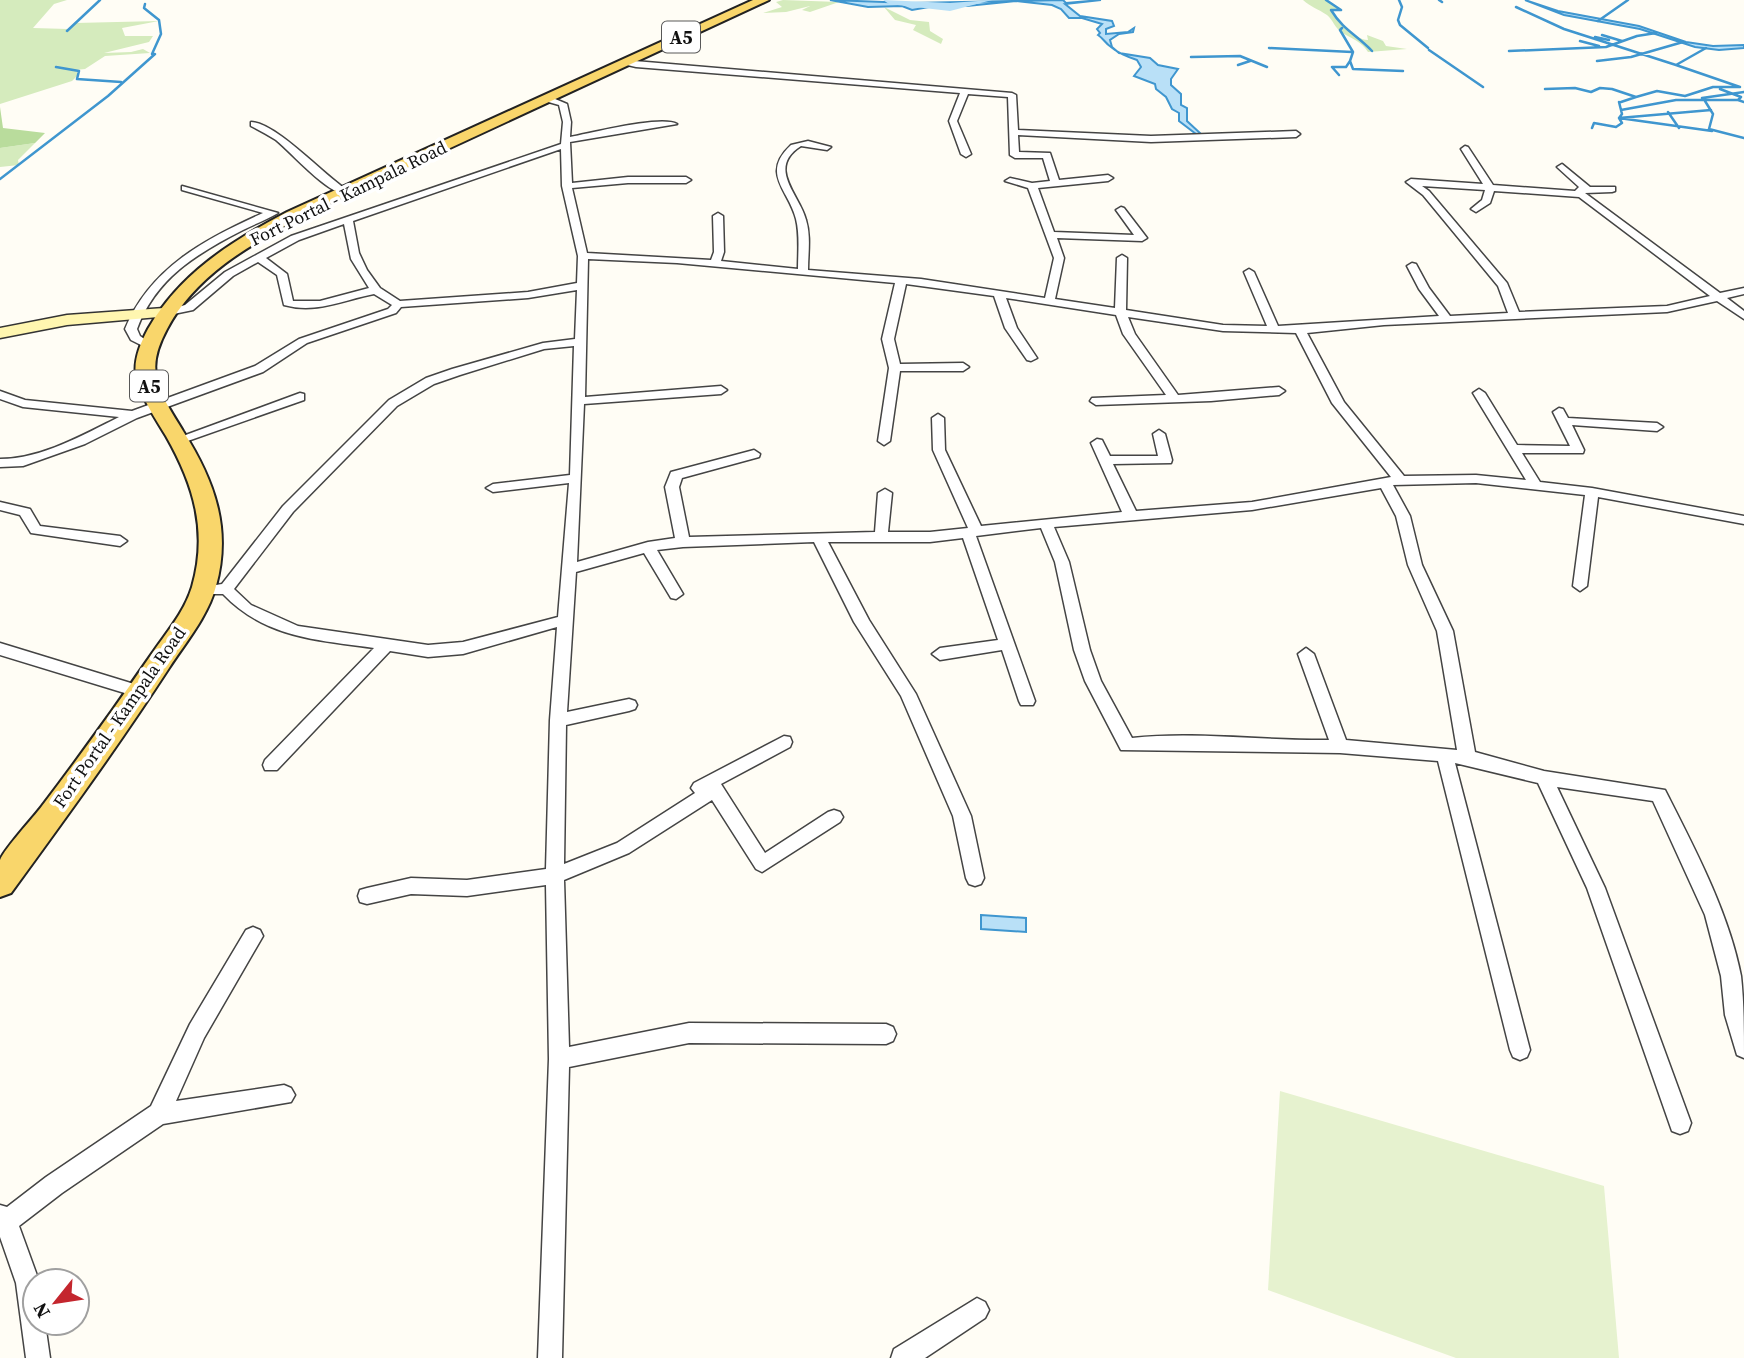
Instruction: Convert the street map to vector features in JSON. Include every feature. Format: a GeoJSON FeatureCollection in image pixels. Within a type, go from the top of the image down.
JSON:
{"type":"FeatureCollection","features":[{"type":"Feature","properties":{"kind":"main road","name":"Fort Portal - Kampala Road"},"geometry":{"type":"LineString","coordinates":[[0,884],[6,864],[141,692],[203,591],[213,547],[211,516],[203,487],[158,407],[146,377],[149,346],[164,313],[190,284],[217,261],[259,233],[293,215],[763,0]]}},
{"type":"Feature","properties":{"kind":"street"},"geometry":{"type":"LineString","coordinates":[[626,62],[741,75],[1012,95],[1015,155],[1047,155],[1055,183]]}},
{"type":"Feature","properties":{"kind":"street"},"geometry":{"type":"LineString","coordinates":[[965,92],[953,121],[965,154]]}},
{"type":"Feature","properties":{"kind":"street"},"geometry":{"type":"LineString","coordinates":[[548,99],[563,104],[567,122],[567,186],[583,257],[576,478],[558,720],[555,876],[559,1059],[550,1358]]}},
{"type":"Feature","properties":{"kind":"street"},"geometry":{"type":"LineString","coordinates":[[254,124],[293,149],[324,180],[344,192]]}},
{"type":"Feature","properties":{"kind":"street"},"geometry":{"type":"LineString","coordinates":[[0,333],[67,320],[164,313],[189,308],[211,287],[257,258],[304,235],[565,143],[639,125],[674,124]]}},
{"type":"Feature","properties":{"kind":"street"},"geometry":{"type":"LineString","coordinates":[[1014,132],[1151,139],[1296,134]]}},
{"type":"Feature","properties":{"kind":"street"},"geometry":{"type":"LineString","coordinates":[[803,272],[802,221],[780,174],[782,163],[792,146],[797,144],[827,147]]}},
{"type":"Feature","properties":{"kind":"street"},"geometry":{"type":"LineString","coordinates":[[1465,149],[1490,188],[1487,201],[1476,209]]}},
{"type":"Feature","properties":{"kind":"street"},"geometry":{"type":"LineString","coordinates":[[1562,167],[1584,192],[1744,316]]}},
{"type":"Feature","properties":{"kind":"street"},"geometry":{"type":"LineString","coordinates":[[1010,181],[1032,186],[1108,178]]}},
{"type":"Feature","properties":{"kind":"street"},"geometry":{"type":"LineString","coordinates":[[567,186],[628,180],[686,180]]}},
{"type":"Feature","properties":{"kind":"street"},"geometry":{"type":"LineString","coordinates":[[1515,316],[1503,285],[1426,193],[1411,182],[1584,192],[1612,188]]}},
{"type":"Feature","properties":{"kind":"street"},"geometry":{"type":"LineString","coordinates":[[1032,186],[1059,258],[1049,302]]}},
{"type":"Feature","properties":{"kind":"street"},"geometry":{"type":"LineString","coordinates":[[185,188],[271,213],[293,215]]}},
{"type":"Feature","properties":{"kind":"street"},"geometry":{"type":"LineString","coordinates":[[1050,235],[1142,238],[1122,210]]}},
{"type":"Feature","properties":{"kind":"street"},"geometry":{"type":"LineString","coordinates":[[149,346],[132,333],[136,315],[150,291],[172,270],[233,232],[271,213]]}},
{"type":"Feature","properties":{"kind":"street"},"geometry":{"type":"LineString","coordinates":[[715,264],[719,251],[718,216]]}},
{"type":"Feature","properties":{"kind":"street"},"geometry":{"type":"LineString","coordinates":[[347,220],[352,227],[356,259],[376,290],[398,304],[528,295],[581,286]]}},
{"type":"Feature","properties":{"kind":"street"},"geometry":{"type":"LineString","coordinates":[[583,257],[715,264],[901,281],[1223,328],[1300,330],[1447,319],[1667,309],[1744,291]]}},
{"type":"Feature","properties":{"kind":"street"},"geometry":{"type":"LineString","coordinates":[[257,258],[284,275],[288,286],[288,303],[291,305],[318,304],[376,290]]}},
{"type":"Feature","properties":{"kind":"street"},"geometry":{"type":"LineString","coordinates":[[1122,258],[1120,311],[1129,334],[1173,397]]}},
{"type":"Feature","properties":{"kind":"street"},"geometry":{"type":"LineString","coordinates":[[1412,266],[1424,289],[1447,319]]}},
{"type":"Feature","properties":{"kind":"street"},"geometry":{"type":"LineString","coordinates":[[1249,272],[1274,329]]}},
{"type":"Feature","properties":{"kind":"street"},"geometry":{"type":"LineString","coordinates":[[884,441],[895,368],[888,339],[901,281]]}},
{"type":"Feature","properties":{"kind":"street"},"geometry":{"type":"LineString","coordinates":[[999,295],[1012,328],[1031,358]]}},
{"type":"Feature","properties":{"kind":"street"},"geometry":{"type":"LineString","coordinates":[[0,463],[18,463],[81,441],[134,415],[259,369],[303,341],[392,311],[398,304]]}},
{"type":"Feature","properties":{"kind":"street"},"geometry":{"type":"LineString","coordinates":[[1300,330],[1338,403],[1392,481],[1415,565],[1445,631],[1467,757]]}},
{"type":"Feature","properties":{"kind":"street"},"geometry":{"type":"LineString","coordinates":[[203,591],[226,589],[288,509],[393,403],[430,381],[456,372],[543,346],[580,342]]}},
{"type":"Feature","properties":{"kind":"street"},"geometry":{"type":"LineString","coordinates":[[895,368],[963,368]]}},
{"type":"Feature","properties":{"kind":"street"},"geometry":{"type":"LineString","coordinates":[[578,401],[722,390]]}},
{"type":"Feature","properties":{"kind":"street"},"geometry":{"type":"LineString","coordinates":[[1096,401],[1246,397],[1279,391]]}},
{"type":"Feature","properties":{"kind":"street"},"geometry":{"type":"LineString","coordinates":[[1479,393],[1536,486]]}},
{"type":"Feature","properties":{"kind":"street"},"geometry":{"type":"LineString","coordinates":[[0,396],[23,403],[134,415]]}},
{"type":"Feature","properties":{"kind":"street"},"geometry":{"type":"LineString","coordinates":[[178,440],[300,397]]}},
{"type":"Feature","properties":{"kind":"street"},"geometry":{"type":"LineString","coordinates":[[1513,449],[1578,450],[1561,416],[1657,427]]}},
{"type":"Feature","properties":{"kind":"street"},"geometry":{"type":"LineString","coordinates":[[938,418],[939,450],[972,532],[1006,644],[1027,701]]}},
{"type":"Feature","properties":{"kind":"street"},"geometry":{"type":"LineString","coordinates":[[1105,460],[1166,460],[1159,434]]}},
{"type":"Feature","properties":{"kind":"street"},"geometry":{"type":"LineString","coordinates":[[1097,443],[1131,516]]}},
{"type":"Feature","properties":{"kind":"street"},"geometry":{"type":"LineString","coordinates":[[683,542],[672,486],[676,475],[754,454]]}},
{"type":"Feature","properties":{"kind":"street"},"geometry":{"type":"LineString","coordinates":[[493,488],[576,478]]}},
{"type":"Feature","properties":{"kind":"street"},"geometry":{"type":"LineString","coordinates":[[569,569],[648,547],[683,542],[819,537],[881,538],[972,532],[1046,523],[1252,506],[1392,481],[1476,479],[1592,492],[1744,520]]}},
{"type":"Feature","properties":{"kind":"street"},"geometry":{"type":"LineString","coordinates":[[1580,586],[1592,492]]}},
{"type":"Feature","properties":{"kind":"street"},"geometry":{"type":"LineString","coordinates":[[881,538],[885,493]]}},
{"type":"Feature","properties":{"kind":"street"},"geometry":{"type":"LineString","coordinates":[[0,506],[25,512],[36,530],[120,541]]}},
{"type":"Feature","properties":{"kind":"street"},"geometry":{"type":"LineString","coordinates":[[1046,523],[1062,562],[1086,660],[1127,746],[1155,742],[1275,747],[1340,746],[1467,757],[1544,778],[1659,795],[1700,878],[1714,915],[1731,976],[1735,1014],[1744,1048]]}},
{"type":"Feature","properties":{"kind":"street"},"geometry":{"type":"LineString","coordinates":[[819,537],[862,622],[908,694],[962,816],[975,878]]}},
{"type":"Feature","properties":{"kind":"street"},"geometry":{"type":"LineString","coordinates":[[648,547],[676,594]]}},
{"type":"Feature","properties":{"kind":"street"},"geometry":{"type":"LineString","coordinates":[[226,589],[246,609],[295,631],[428,651],[463,648],[565,620]]}},
{"type":"Feature","properties":{"kind":"street"},"geometry":{"type":"LineString","coordinates":[[271,765],[387,644]]}},
{"type":"Feature","properties":{"kind":"street"},"geometry":{"type":"LineString","coordinates":[[940,654],[1006,644]]}},
{"type":"Feature","properties":{"kind":"street"},"geometry":{"type":"LineString","coordinates":[[0,649],[141,692]]}},
{"type":"Feature","properties":{"kind":"street"},"geometry":{"type":"LineString","coordinates":[[1306,654],[1340,746]]}},
{"type":"Feature","properties":{"kind":"street"},"geometry":{"type":"LineString","coordinates":[[558,720],[629,705]]}},
{"type":"Feature","properties":{"kind":"street"},"geometry":{"type":"LineString","coordinates":[[704,797],[698,789],[784,742]]}},
{"type":"Feature","properties":{"kind":"street"},"geometry":{"type":"LineString","coordinates":[[1445,755],[1520,1050]]}},
{"type":"Feature","properties":{"kind":"street"},"geometry":{"type":"LineString","coordinates":[[1544,778],[1596,888],[1680,1123]]}},
{"type":"Feature","properties":{"kind":"street"},"geometry":{"type":"LineString","coordinates":[[368,896],[411,886],[467,888],[555,876],[623,848],[715,789],[762,863],[834,817]]}},
{"type":"Feature","properties":{"kind":"street"},"geometry":{"type":"LineString","coordinates":[[159,1114],[197,1031],[253,936]]}},
{"type":"Feature","properties":{"kind":"street"},"geometry":{"type":"LineString","coordinates":[[559,1059],[689,1033],[886,1034]]}},
{"type":"Feature","properties":{"kind":"street"},"geometry":{"type":"LineString","coordinates":[[38,1358],[28,1283],[3,1219],[159,1114],[284,1096]]}},
{"type":"Feature","properties":{"kind":"street"},"geometry":{"type":"LineString","coordinates":[[903,1358],[977,1310]]}},
{"type":"Feature","properties":{"kind":"green space"},"geometry":{"type":"Polygon","coordinates":[[[0,0],[67,0],[54,4],[33,28],[68,29],[75,23],[159,21],[122,28],[125,36],[153,36],[149,42],[104,53],[143,49],[150,53],[105,56],[85,69],[75,70],[79,74],[72,81],[0,104],[0,0]]]}},
{"type":"Feature","properties":{"kind":"green space"},"geometry":{"type":"Polygon","coordinates":[[[1303,0],[1326,0],[1341,10],[1331,11],[1342,25],[1357,37],[1368,40],[1367,35],[1383,41],[1386,46],[1407,49],[1368,52],[1339,30],[1327,15],[1303,0]]]}},
{"type":"Feature","properties":{"kind":"green space"},"geometry":{"type":"Polygon","coordinates":[[[776,2],[839,2],[810,12],[802,10],[810,6],[786,12],[763,13],[782,7],[776,2]]]}},
{"type":"Feature","properties":{"kind":"green space"},"geometry":{"type":"Polygon","coordinates":[[[884,7],[910,20],[929,22],[930,31],[943,39],[941,44],[913,30],[916,25],[895,20],[884,7]]]}},
{"type":"Feature","properties":{"kind":"green space"},"geometry":{"type":"Polygon","coordinates":[[[0,107],[3,128],[45,133],[35,143],[0,148],[0,107]]]}},
{"type":"Feature","properties":{"kind":"green space"},"geometry":{"type":"Polygon","coordinates":[[[35,143],[18,160],[19,165],[0,167],[0,148],[35,143]]]}},
{"type":"Feature","properties":{"kind":"green space"},"geometry":{"type":"Polygon","coordinates":[[[1280,1091],[1604,1186],[1619,1358],[1456,1358],[1268,1290],[1280,1091]]]}},
{"type":"Feature","properties":{"kind":"water"},"geometry":{"type":"Polygon","coordinates":[[[830,0],[911,3],[1063,0],[1066,3],[1101,0],[1065,4],[1080,16],[1112,21],[1114,26],[1106,29],[1106,34],[1128,32],[1134,28],[1133,32],[1119,34],[1110,40],[1112,47],[1118,52],[1109,46],[1098,35],[1100,33],[1097,29],[1102,24],[1082,18],[1069,18],[1061,9],[1052,5],[1016,1],[967,6],[952,3],[912,10],[902,6],[868,7],[830,0]]]}},
{"type":"Feature","properties":{"kind":"water"},"geometry":{"type":"Polygon","coordinates":[[[1525,0],[1558,11],[1639,26],[1686,42],[1713,46],[1744,45],[1744,48],[1719,50],[1695,47],[1640,29],[1564,15],[1525,0]]]}},
{"type":"Feature","properties":{"kind":"water"},"geometry":{"type":"Polygon","coordinates":[[[1120,53],[1150,58],[1158,65],[1178,69],[1171,79],[1171,85],[1181,94],[1181,105],[1187,108],[1187,121],[1201,134],[1196,134],[1179,121],[1179,113],[1172,109],[1155,84],[1134,76],[1141,67],[1137,60],[1120,53]]]}},
{"type":"Feature","properties":{"kind":"water"},"geometry":{"type":"Polygon","coordinates":[[[981,915],[1026,918],[1026,932],[981,929],[981,915]]]}},
{"type":"Feature","properties":{"kind":"waterway"},"geometry":{"type":"LineString","coordinates":[[67,31],[100,0]]}},
{"type":"Feature","properties":{"kind":"waterway"},"geometry":{"type":"LineString","coordinates":[[889,0],[950,7],[986,0]]}},
{"type":"Feature","properties":{"kind":"waterway"},"geometry":{"type":"LineString","coordinates":[[1326,0],[1341,10],[1331,10],[1341,23],[1372,51]]}},
{"type":"Feature","properties":{"kind":"waterway"},"geometry":{"type":"LineString","coordinates":[[1399,0],[1402,7],[1398,20],[1400,25],[1428,48]]}},
{"type":"Feature","properties":{"kind":"waterway"},"geometry":{"type":"LineString","coordinates":[[1598,21],[1628,0]]}},
{"type":"Feature","properties":{"kind":"waterway"},"geometry":{"type":"LineString","coordinates":[[0,179],[108,96],[155,54],[152,54],[161,34],[159,20],[144,8],[145,4]]}},
{"type":"Feature","properties":{"kind":"waterway"},"geometry":{"type":"LineString","coordinates":[[1516,7],[1564,29],[1613,45]]}},
{"type":"Feature","properties":{"kind":"waterway"},"geometry":{"type":"LineString","coordinates":[[1342,28],[1340,30],[1353,52],[1350,61]]}},
{"type":"Feature","properties":{"kind":"waterway"},"geometry":{"type":"LineString","coordinates":[[1613,45],[1656,33]]}},
{"type":"Feature","properties":{"kind":"waterway"},"geometry":{"type":"LineString","coordinates":[[1602,35],[1622,41]]}},
{"type":"Feature","properties":{"kind":"waterway"},"geometry":{"type":"LineString","coordinates":[[1595,37],[1609,40]]}},
{"type":"Feature","properties":{"kind":"waterway"},"geometry":{"type":"LineString","coordinates":[[1580,41],[1599,46]]}},
{"type":"Feature","properties":{"kind":"waterway"},"geometry":{"type":"LineString","coordinates":[[1642,54],[1683,42]]}},
{"type":"Feature","properties":{"kind":"waterway"},"geometry":{"type":"LineString","coordinates":[[1509,51],[1613,45]]}},
{"type":"Feature","properties":{"kind":"waterway"},"geometry":{"type":"LineString","coordinates":[[1613,45],[1642,54]]}},
{"type":"Feature","properties":{"kind":"waterway"},"geometry":{"type":"LineString","coordinates":[[1269,48],[1352,52]]}},
{"type":"Feature","properties":{"kind":"waterway"},"geometry":{"type":"LineString","coordinates":[[1676,65],[1706,48]]}},
{"type":"Feature","properties":{"kind":"waterway"},"geometry":{"type":"LineString","coordinates":[[1429,50],[1483,87]]}},
{"type":"Feature","properties":{"kind":"waterway"},"geometry":{"type":"LineString","coordinates":[[1597,61],[1642,54]]}},
{"type":"Feature","properties":{"kind":"waterway"},"geometry":{"type":"LineString","coordinates":[[1642,54],[1676,65]]}},
{"type":"Feature","properties":{"kind":"waterway"},"geometry":{"type":"LineString","coordinates":[[1191,57],[1240,56],[1267,67]]}},
{"type":"Feature","properties":{"kind":"waterway"},"geometry":{"type":"LineString","coordinates":[[1238,65],[1250,61]]}},
{"type":"Feature","properties":{"kind":"waterway"},"geometry":{"type":"LineString","coordinates":[[1339,75],[1332,67],[1346,67],[1350,61]]}},
{"type":"Feature","properties":{"kind":"waterway"},"geometry":{"type":"LineString","coordinates":[[1350,61],[1353,69],[1403,71]]}},
{"type":"Feature","properties":{"kind":"waterway"},"geometry":{"type":"LineString","coordinates":[[1636,97],[1657,91],[1685,96],[1713,87],[1740,87],[1676,65]]}},
{"type":"Feature","properties":{"kind":"waterway"},"geometry":{"type":"LineString","coordinates":[[56,67],[79,71],[77,79],[121,82]]}},
{"type":"Feature","properties":{"kind":"waterway"},"geometry":{"type":"LineString","coordinates":[[1545,89],[1575,88],[1591,92],[1600,88],[1612,89],[1636,97]]}},
{"type":"Feature","properties":{"kind":"waterway"},"geometry":{"type":"LineString","coordinates":[[1720,89],[1732,94]]}},
{"type":"Feature","properties":{"kind":"waterway"},"geometry":{"type":"LineString","coordinates":[[1732,94],[1744,92]]}},
{"type":"Feature","properties":{"kind":"waterway"},"geometry":{"type":"LineString","coordinates":[[1702,98],[1732,94]]}},
{"type":"Feature","properties":{"kind":"waterway"},"geometry":{"type":"LineString","coordinates":[[1732,94],[1741,97],[1738,100]]}},
{"type":"Feature","properties":{"kind":"waterway"},"geometry":{"type":"LineString","coordinates":[[1621,102],[1636,97]]}},
{"type":"Feature","properties":{"kind":"waterway"},"geometry":{"type":"LineString","coordinates":[[1621,110],[1676,100],[1738,100]]}},
{"type":"Feature","properties":{"kind":"waterway"},"geometry":{"type":"LineString","coordinates":[[1738,100],[1744,102]]}},
{"type":"Feature","properties":{"kind":"waterway"},"geometry":{"type":"LineString","coordinates":[[1705,101],[1711,110]]}},
{"type":"Feature","properties":{"kind":"waterway"},"geometry":{"type":"LineString","coordinates":[[1619,102],[1621,110]]}},
{"type":"Feature","properties":{"kind":"waterway"},"geometry":{"type":"LineString","coordinates":[[1619,118],[1621,110]]}},
{"type":"Feature","properties":{"kind":"waterway"},"geometry":{"type":"LineString","coordinates":[[1669,114],[1711,110]]}},
{"type":"Feature","properties":{"kind":"waterway"},"geometry":{"type":"LineString","coordinates":[[1711,110],[1713,114],[1709,129],[1744,138]]}},
{"type":"Feature","properties":{"kind":"waterway"},"geometry":{"type":"LineString","coordinates":[[1619,118],[1669,114]]}},
{"type":"Feature","properties":{"kind":"waterway"},"geometry":{"type":"LineString","coordinates":[[1669,114],[1678,126]]}},
{"type":"Feature","properties":{"kind":"waterway"},"geometry":{"type":"LineString","coordinates":[[1592,128],[1594,123],[1616,127],[1622,123],[1619,118]]}},
{"type":"Feature","properties":{"kind":"waterway"},"geometry":{"type":"LineString","coordinates":[[1619,118],[1678,126]]}},
{"type":"Feature","properties":{"kind":"waterway"},"geometry":{"type":"LineString","coordinates":[[1678,126],[1712,131]]}}]}
